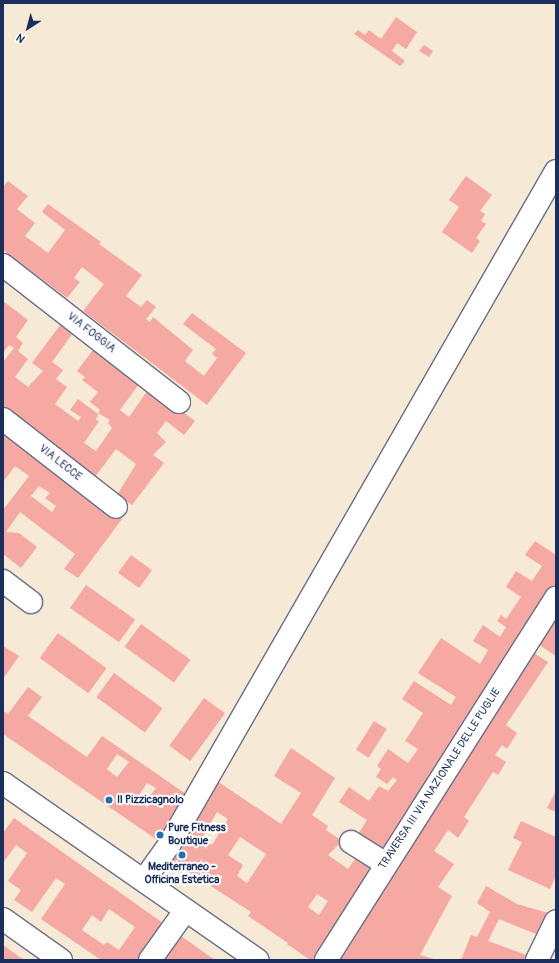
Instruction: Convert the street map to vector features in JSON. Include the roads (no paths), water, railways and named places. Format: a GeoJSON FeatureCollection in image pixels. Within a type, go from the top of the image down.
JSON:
{"type":"FeatureCollection","features":[{"type":"Feature","properties":{"kind":"street"},"geometry":{"type":"LineString","coordinates":[[144,880],[172,839],[298,616],[556,171]]}},
{"type":"Feature","properties":{"kind":"street","name":"VIA FOGGIA"},"geometry":{"type":"LineString","coordinates":[[3,265],[179,402]]}},
{"type":"Feature","properties":{"kind":"street","name":"VIA LECCE"},"geometry":{"type":"LineString","coordinates":[[3,419],[116,506]]}},
{"type":"Feature","properties":{"kind":"street"},"geometry":{"type":"LineString","coordinates":[[3,581],[31,602]]}},
{"type":"Feature","properties":{"kind":"street","name":"TRAVERSA III VIA NAZIONALE DELLE PUGLIE"},"geometry":{"type":"LineString","coordinates":[[326,960],[556,598]]}},
{"type":"Feature","properties":{"kind":"street"},"geometry":{"type":"LineString","coordinates":[[3,783],[144,880],[185,911],[258,960]]}},
{"type":"Feature","properties":{"kind":"street"},"geometry":{"type":"LineString","coordinates":[[351,842],[386,864]]}},
{"type":"Feature","properties":{"kind":"street"},"geometry":{"type":"LineString","coordinates":[[150,960],[185,911]]}},
{"type":"Feature","properties":{"kind":"street"},"geometry":{"type":"LineString","coordinates":[[3,919],[61,960]]}},
{"type":"Feature","properties":{"kind":"street"},"geometry":{"type":"LineString","coordinates":[[537,960],[556,921]]}},
{"type":"Feature","properties":{"kind":"place","name":"Il Pizzicagnolo"},"geometry":{"type":"Point","coordinates":[109,800]}},
{"type":"Feature","properties":{"kind":"place","name":"Pure Fitness Boutique"},"geometry":{"type":"Point","coordinates":[160,835]}},
{"type":"Feature","properties":{"kind":"place","name":"Mediterraneo - Officina Estetica"},"geometry":{"type":"Point","coordinates":[182,855]}}]}
